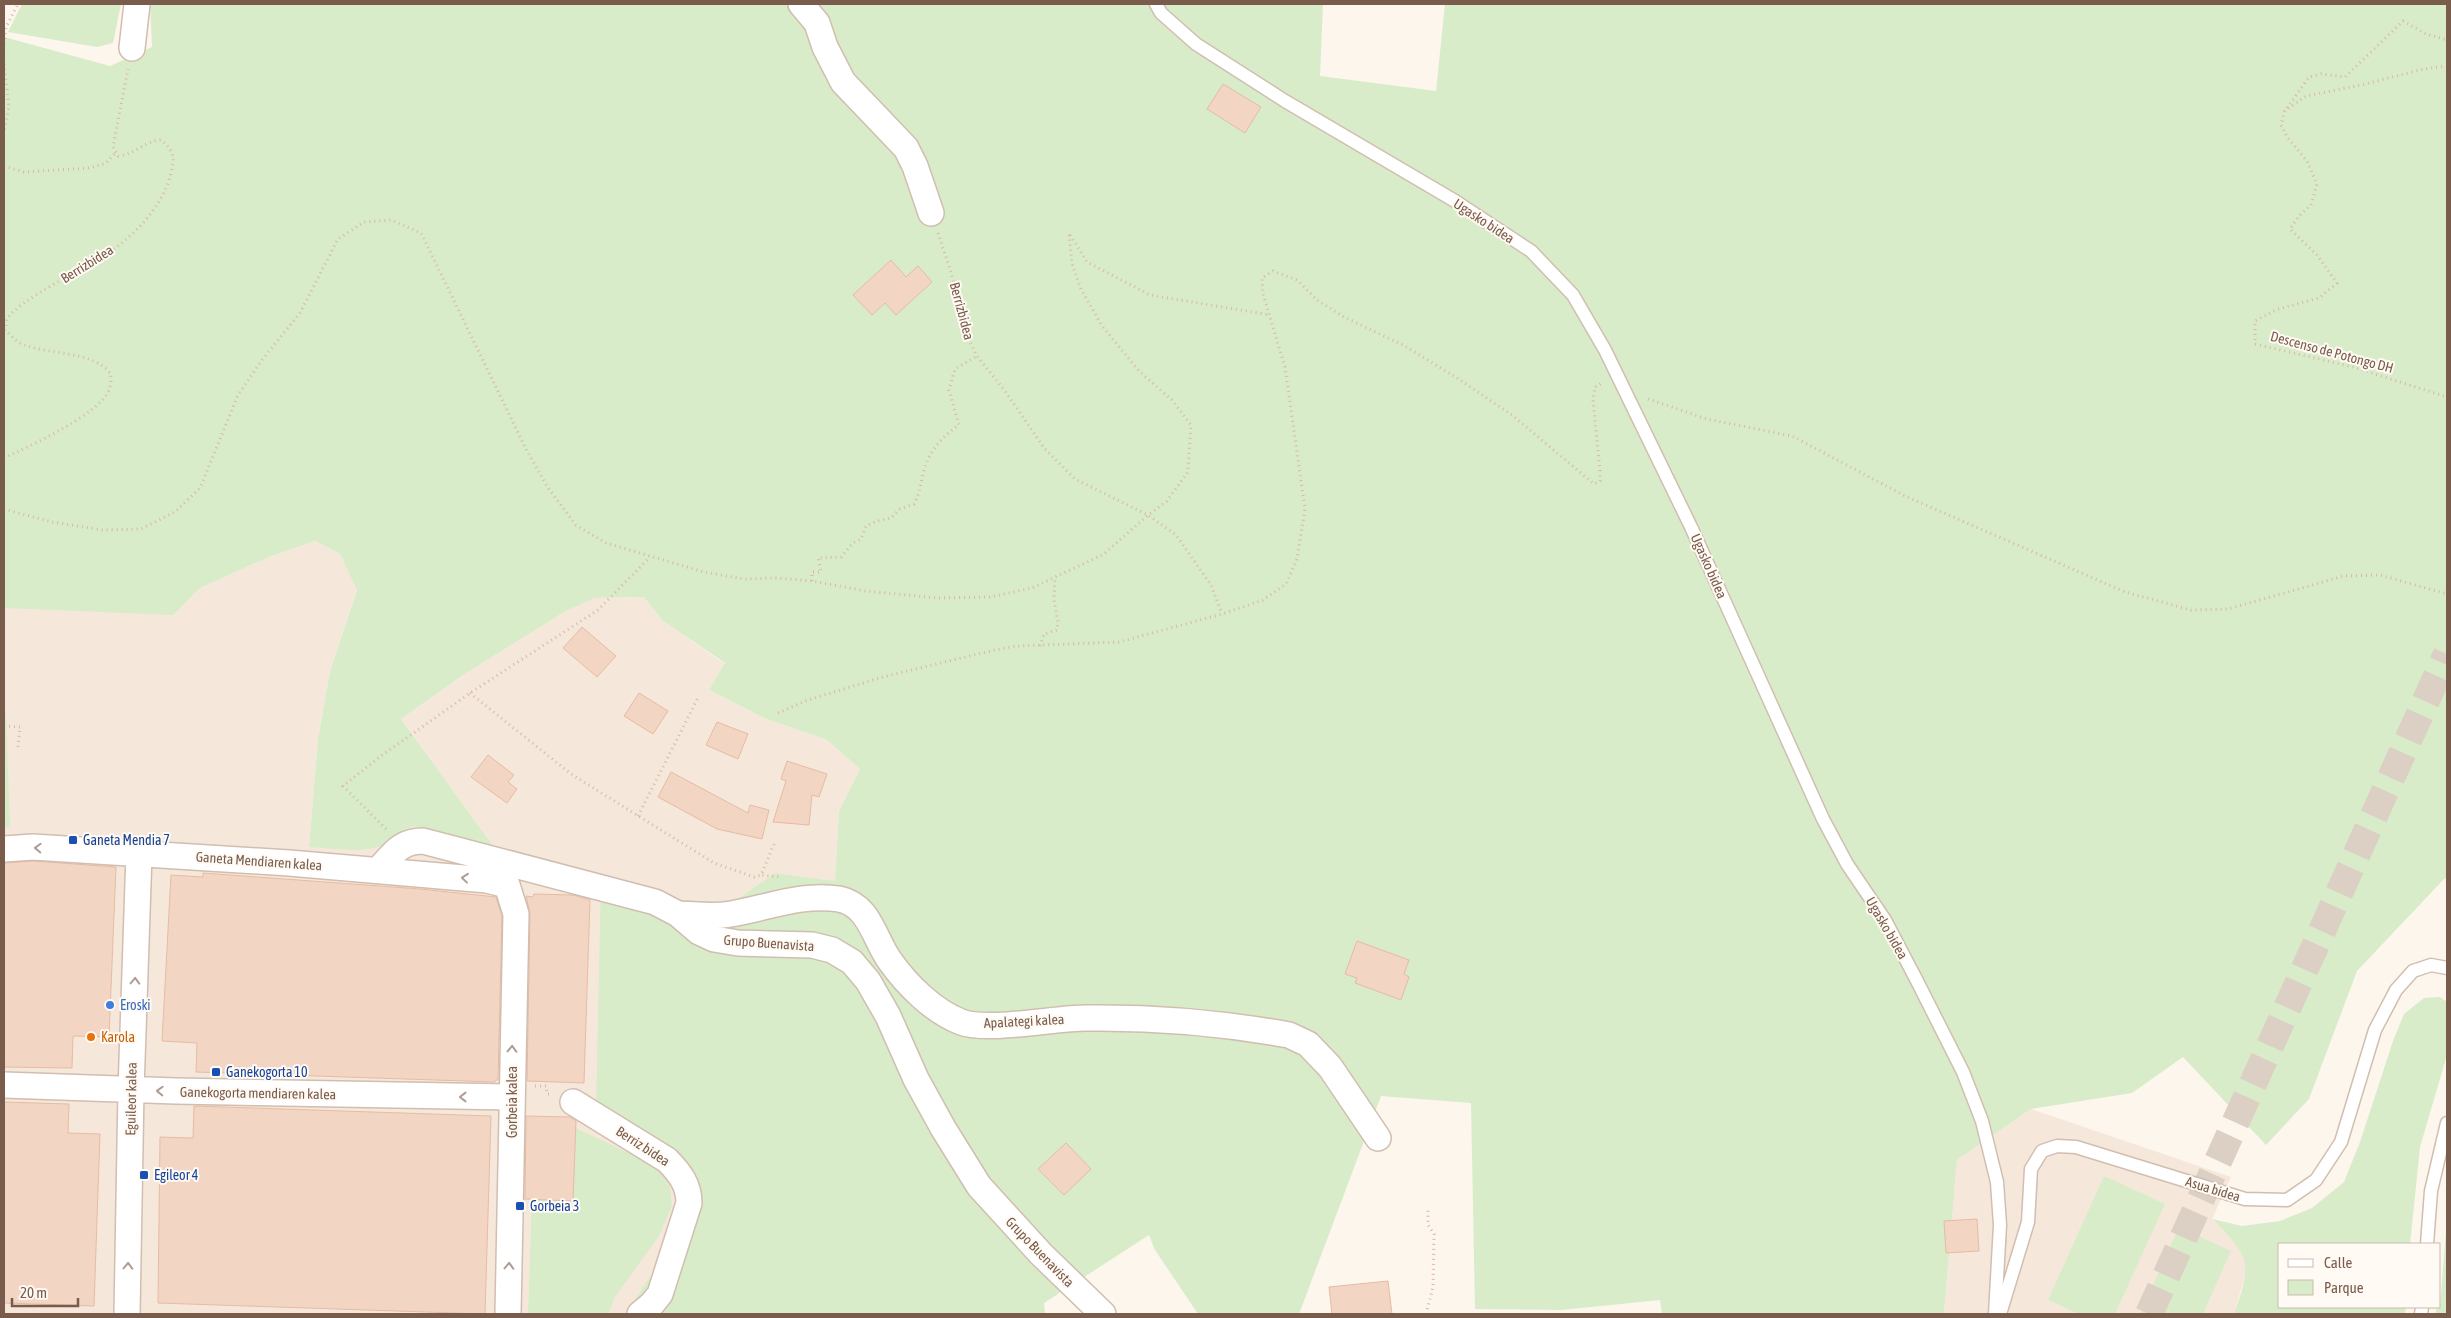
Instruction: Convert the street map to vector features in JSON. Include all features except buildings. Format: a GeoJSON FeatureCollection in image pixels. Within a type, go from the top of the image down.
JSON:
{"type":"FeatureCollection","features":[{"type":"Feature","properties":{"kind":"street"},"geometry":{"type":"LineString","coordinates":[[132,48],[137,4]]}},
{"type":"Feature","properties":{"kind":"street"},"geometry":{"type":"LineString","coordinates":[[801,4],[817,23],[825,47],[843,82],[906,148],[916,166],[932,213]]}},
{"type":"Feature","properties":{"kind":"street","name":"Grupo Buenavista"},"geometry":{"type":"LineString","coordinates":[[402,844],[412,841],[423,841],[655,902],[678,914],[699,932],[714,939],[738,943],[812,945],[832,950],[852,962],[868,981],[888,1016],[916,1079],[943,1128],[979,1186],[1096,1312]]}},
{"type":"Feature","properties":{"kind":"street"},"geometry":{"type":"LineString","coordinates":[[378,870],[402,844]]}},
{"type":"Feature","properties":{"kind":"street","name":"Ganeta Mendiaren kalea"},"geometry":{"type":"LineString","coordinates":[[4,849],[33,847],[378,870],[487,880],[507,885],[510,890]]}},
{"type":"Feature","properties":{"kind":"street","name":"Eguileor kalea"},"geometry":{"type":"LineString","coordinates":[[127,1314],[131,1090],[139,854]]}},
{"type":"Feature","properties":{"kind":"street","name":"Gorbeia kalea"},"geometry":{"type":"LineString","coordinates":[[508,1314],[521,1092],[516,914],[510,890]]}},
{"type":"Feature","properties":{"kind":"street","name":"Apalategi kalea"},"geometry":{"type":"LineString","coordinates":[[678,914],[712,916],[760,908],[794,899],[841,900],[860,908],[889,959],[919,994],[962,1022],[984,1025],[1083,1018],[1140,1018],[1289,1035],[1308,1044],[1330,1067],[1378,1138]]}},
{"type":"Feature","properties":{"kind":"street","name":"Ganekogorta mendiaren kalea"},"geometry":{"type":"LineString","coordinates":[[4,1085],[131,1090],[521,1092]]}},
{"type":"Feature","properties":{"kind":"street","name":"Berriz bidea"},"geometry":{"type":"LineString","coordinates":[[563,1098],[666,1160],[676,1169],[689,1189],[690,1203],[660,1294],[640,1314]]}},
{"type":"Feature","properties":{"kind":"lane","name":"Ugasko bidea"},"geometry":{"type":"LineString","coordinates":[[1156,4],[1161,14],[1196,44],[1285,101],[1455,201],[1531,251],[1573,295],[1605,350],[1695,535],[1823,819],[1846,864],[1885,920],[1963,1072],[1982,1121],[1997,1182],[2000,1225],[1995,1314]]}},
{"type":"Feature","properties":{"kind":"lane","name":"Asua bidea"},"geometry":{"type":"LineString","coordinates":[[2000,1314],[2028,1222],[2032,1169],[2042,1151],[2057,1146],[2076,1147],[2245,1199],[2287,1200],[2316,1180],[2341,1142],[2375,1030],[2396,990],[2414,971],[2431,965],[2447,968]]}},
{"type":"Feature","properties":{"kind":"lane"},"geometry":{"type":"LineString","coordinates":[[2427,1243],[2431,1191],[2447,1123]]}},
{"type":"Feature","properties":{"kind":"path"},"geometry":{"type":"LineString","coordinates":[[4,44],[6,27],[18,4]]}},
{"type":"Feature","properties":{"kind":"path"},"geometry":{"type":"LineString","coordinates":[[2285,111],[2309,76],[2321,74],[2345,77],[2402,21],[2426,34],[2447,40]]}},
{"type":"Feature","properties":{"kind":"path"},"geometry":{"type":"LineString","coordinates":[[4,166],[24,172],[90,168],[106,163],[116,152],[113,147],[115,130],[132,48]]}},
{"type":"Feature","properties":{"kind":"path"},"geometry":{"type":"LineString","coordinates":[[4,64],[10,107],[4,131]]}},
{"type":"Feature","properties":{"kind":"path"},"geometry":{"type":"LineString","coordinates":[[2285,111],[2306,96],[2361,85],[2424,69],[2447,66]]}},
{"type":"Feature","properties":{"kind":"path","name":"Descenso de Potongo DH"},"geometry":{"type":"LineString","coordinates":[[2285,111],[2281,125],[2288,138],[2307,161],[2318,184],[2311,205],[2299,216],[2290,229],[2317,255],[2337,283],[2319,298],[2278,309],[2255,321],[2255,344],[2353,367],[2447,397]]}},
{"type":"Feature","properties":{"kind":"path","name":"Berrizbidea"},"geometry":{"type":"LineString","coordinates":[[4,458],[72,424],[100,402],[109,390],[111,374],[106,368],[92,361],[19,342],[5,330],[7,319],[19,306],[111,251],[149,217],[169,182],[174,160],[171,147],[161,140],[149,141],[129,155],[118,156],[116,152]]}},
{"type":"Feature","properties":{"kind":"path","name":"Berrizbidea"},"geometry":{"type":"LineString","coordinates":[[932,213],[951,272],[966,334],[976,356],[1005,391],[1044,448],[1075,479],[1148,515],[1176,535],[1211,585],[1222,614]]}},
{"type":"Feature","properties":{"kind":"path"},"geometry":{"type":"LineString","coordinates":[[4,509],[52,522],[103,530],[141,529],[175,512],[200,488],[238,395],[262,360],[300,313],[338,239],[364,222],[391,220],[420,233],[526,449],[548,488],[576,525],[606,543],[704,572],[744,579],[776,578],[812,581],[866,591],[938,598],[990,598],[1032,588],[1104,554],[1148,515],[1167,501],[1188,472],[1191,425],[1172,400],[1139,371],[1102,326],[1081,289],[1072,264],[1069,233],[1087,262],[1150,295],[1270,315]]}},
{"type":"Feature","properties":{"kind":"path"},"geometry":{"type":"LineString","coordinates":[[778,713],[808,700],[883,677],[994,650],[1119,642],[1222,614],[1263,600],[1286,584],[1297,559],[1305,509],[1285,367],[1263,294],[1262,278],[1273,271],[1297,280],[1317,300],[1344,317],[1403,345],[1454,376],[1512,416],[1594,484],[1600,481],[1593,400],[1595,387],[1601,383],[1707,419],[1792,436],[1905,496],[2116,588],[2191,610],[2228,609],[2344,576],[2380,574],[2447,594]]}},
{"type":"Feature","properties":{"kind":"path"},"geometry":{"type":"LineString","coordinates":[[812,581],[812,572],[821,572],[818,558],[841,557],[853,543],[861,540],[866,526],[877,520],[891,518],[900,509],[914,504],[920,495],[922,476],[931,453],[942,437],[959,425],[949,390],[955,369],[976,356]]}},
{"type":"Feature","properties":{"kind":"path"},"geometry":{"type":"LineString","coordinates":[[402,844],[344,786],[381,756],[470,693],[598,610],[650,557]]}},
{"type":"Feature","properties":{"kind":"path"},"geometry":{"type":"LineString","coordinates":[[1040,646],[1044,634],[1057,630],[1058,622],[1054,600],[1055,578]]}},
{"type":"Feature","properties":{"kind":"path"},"geometry":{"type":"LineString","coordinates":[[470,693],[571,774],[714,863],[754,877],[787,878]]}},
{"type":"Feature","properties":{"kind":"path"},"geometry":{"type":"LineString","coordinates":[[638,816],[699,696]]}},
{"type":"Feature","properties":{"kind":"path"},"geometry":{"type":"LineString","coordinates":[[4,726],[20,727],[18,747]]}},
{"type":"Feature","properties":{"kind":"path"},"geometry":{"type":"LineString","coordinates":[[761,876],[774,844]]}},
{"type":"Feature","properties":{"kind":"path"},"geometry":{"type":"LineString","coordinates":[[521,1092],[546,1086],[547,1094],[563,1098]]}},
{"type":"Feature","properties":{"kind":"path"},"geometry":{"type":"LineString","coordinates":[[1426,1314],[1433,1287],[1434,1234],[1428,1225],[1428,1209]]}},
{"type":"Feature","properties":{"kind":"shaded area"},"geometry":{"type":"Polygon","coordinates":[[[315,541],[340,554],[357,589],[330,671],[318,739],[309,847],[379,847],[398,833],[411,827],[426,828],[495,849],[401,719],[463,675],[564,612],[595,598],[644,597],[663,621],[725,664],[709,690],[764,718],[827,740],[860,769],[839,811],[835,881],[775,873],[733,902],[684,900],[602,878],[666,1152],[694,1210],[631,1305],[627,1314],[4,1314],[4,608],[186,602],[200,588],[269,557],[315,541]]]}},
{"type":"Feature","properties":{"kind":"shaded area"},"geometry":{"type":"Polygon","coordinates":[[[2031,1109],[2231,1177],[2212,1219],[2241,1249],[2247,1269],[2234,1314],[1944,1314],[1957,1160],[2031,1109]]]}},
{"type":"Feature","properties":{"kind":"green space"},"geometry":{"type":"Polygon","coordinates":[[[22,4],[121,4],[113,43],[97,47],[8,32],[22,4]]]}},
{"type":"Feature","properties":{"kind":"green space"},"geometry":{"type":"Polygon","coordinates":[[[150,4],[1323,4],[1320,76],[1436,91],[1445,4],[2447,4],[2447,879],[2444,879],[2357,971],[2309,1099],[2266,1145],[2183,1057],[2132,1093],[2031,1109],[1957,1160],[1944,1314],[1662,1314],[1660,1300],[1562,1310],[1475,1309],[1471,1103],[1381,1096],[1299,1314],[1198,1314],[1155,1250],[1149,1235],[1044,1303],[1045,1314],[627,1314],[631,1305],[694,1210],[697,1186],[596,1109],[601,878],[684,900],[733,902],[775,873],[835,881],[839,811],[860,769],[827,740],[764,718],[709,690],[725,663],[663,621],[644,597],[595,598],[564,612],[463,675],[401,719],[496,850],[440,831],[419,827],[406,829],[386,843],[370,849],[352,850],[309,847],[318,739],[330,671],[357,590],[340,554],[315,541],[269,557],[200,588],[173,615],[4,608],[4,37],[110,66],[152,47],[150,4]]]}},
{"type":"Feature","properties":{"kind":"green space"},"geometry":{"type":"Polygon","coordinates":[[[4,713],[6,713],[10,828],[4,827],[4,713]]]}},
{"type":"Feature","properties":{"kind":"green space"},"geometry":{"type":"Polygon","coordinates":[[[2440,997],[2447,1002],[2447,1055],[2420,1147],[2410,1243],[2278,1243],[2278,1308],[2406,1308],[2405,1314],[2234,1314],[2244,1283],[2244,1262],[2241,1252],[2212,1219],[2242,1226],[2280,1221],[2312,1208],[2344,1182],[2360,1142],[2393,1041],[2404,1014],[2424,998],[2440,997]]]}},
{"type":"Feature","properties":{"kind":"green space"},"geometry":{"type":"Polygon","coordinates":[[[576,1128],[660,1168],[670,1187],[672,1206],[659,1236],[615,1297],[608,1314],[528,1314],[532,1199],[573,1201],[576,1128]]]}},
{"type":"Feature","properties":{"kind":"green space"},"geometry":{"type":"Polygon","coordinates":[[[2104,1176],[2165,1204],[2115,1314],[2079,1314],[2048,1300],[2104,1176]]]}},
{"type":"Feature","properties":{"kind":"green space"},"geometry":{"type":"Polygon","coordinates":[[[2447,1219],[2447,1314],[2435,1314],[2437,1308],[2441,1308],[2447,1219]]]}},
{"type":"Feature","properties":{"kind":"green space"},"geometry":{"type":"Polygon","coordinates":[[[2179,1227],[2231,1251],[2203,1314],[2140,1314],[2179,1227]]]}},
{"type":"Feature","properties":{"kind":"tunnel"},"geometry":{"type":"LineString","coordinates":[[2149,1314],[2447,654]]}},
{"type":"Feature","properties":{"kind":"place","name":"Ganeta Mendia 7"},"geometry":{"type":"Point","coordinates":[73,840]}},
{"type":"Feature","properties":{"kind":"place","name":"Eroski"},"geometry":{"type":"Point","coordinates":[110,1005]}},
{"type":"Feature","properties":{"kind":"place","name":"Karola"},"geometry":{"type":"Point","coordinates":[91,1037]}},
{"type":"Feature","properties":{"kind":"place","name":"Ganekogorta 10"},"geometry":{"type":"Point","coordinates":[216,1072]}},
{"type":"Feature","properties":{"kind":"place","name":"Egileor 4"},"geometry":{"type":"Point","coordinates":[144,1175]}},
{"type":"Feature","properties":{"kind":"place","name":"Gorbeia 3"},"geometry":{"type":"Point","coordinates":[520,1206]}}]}
